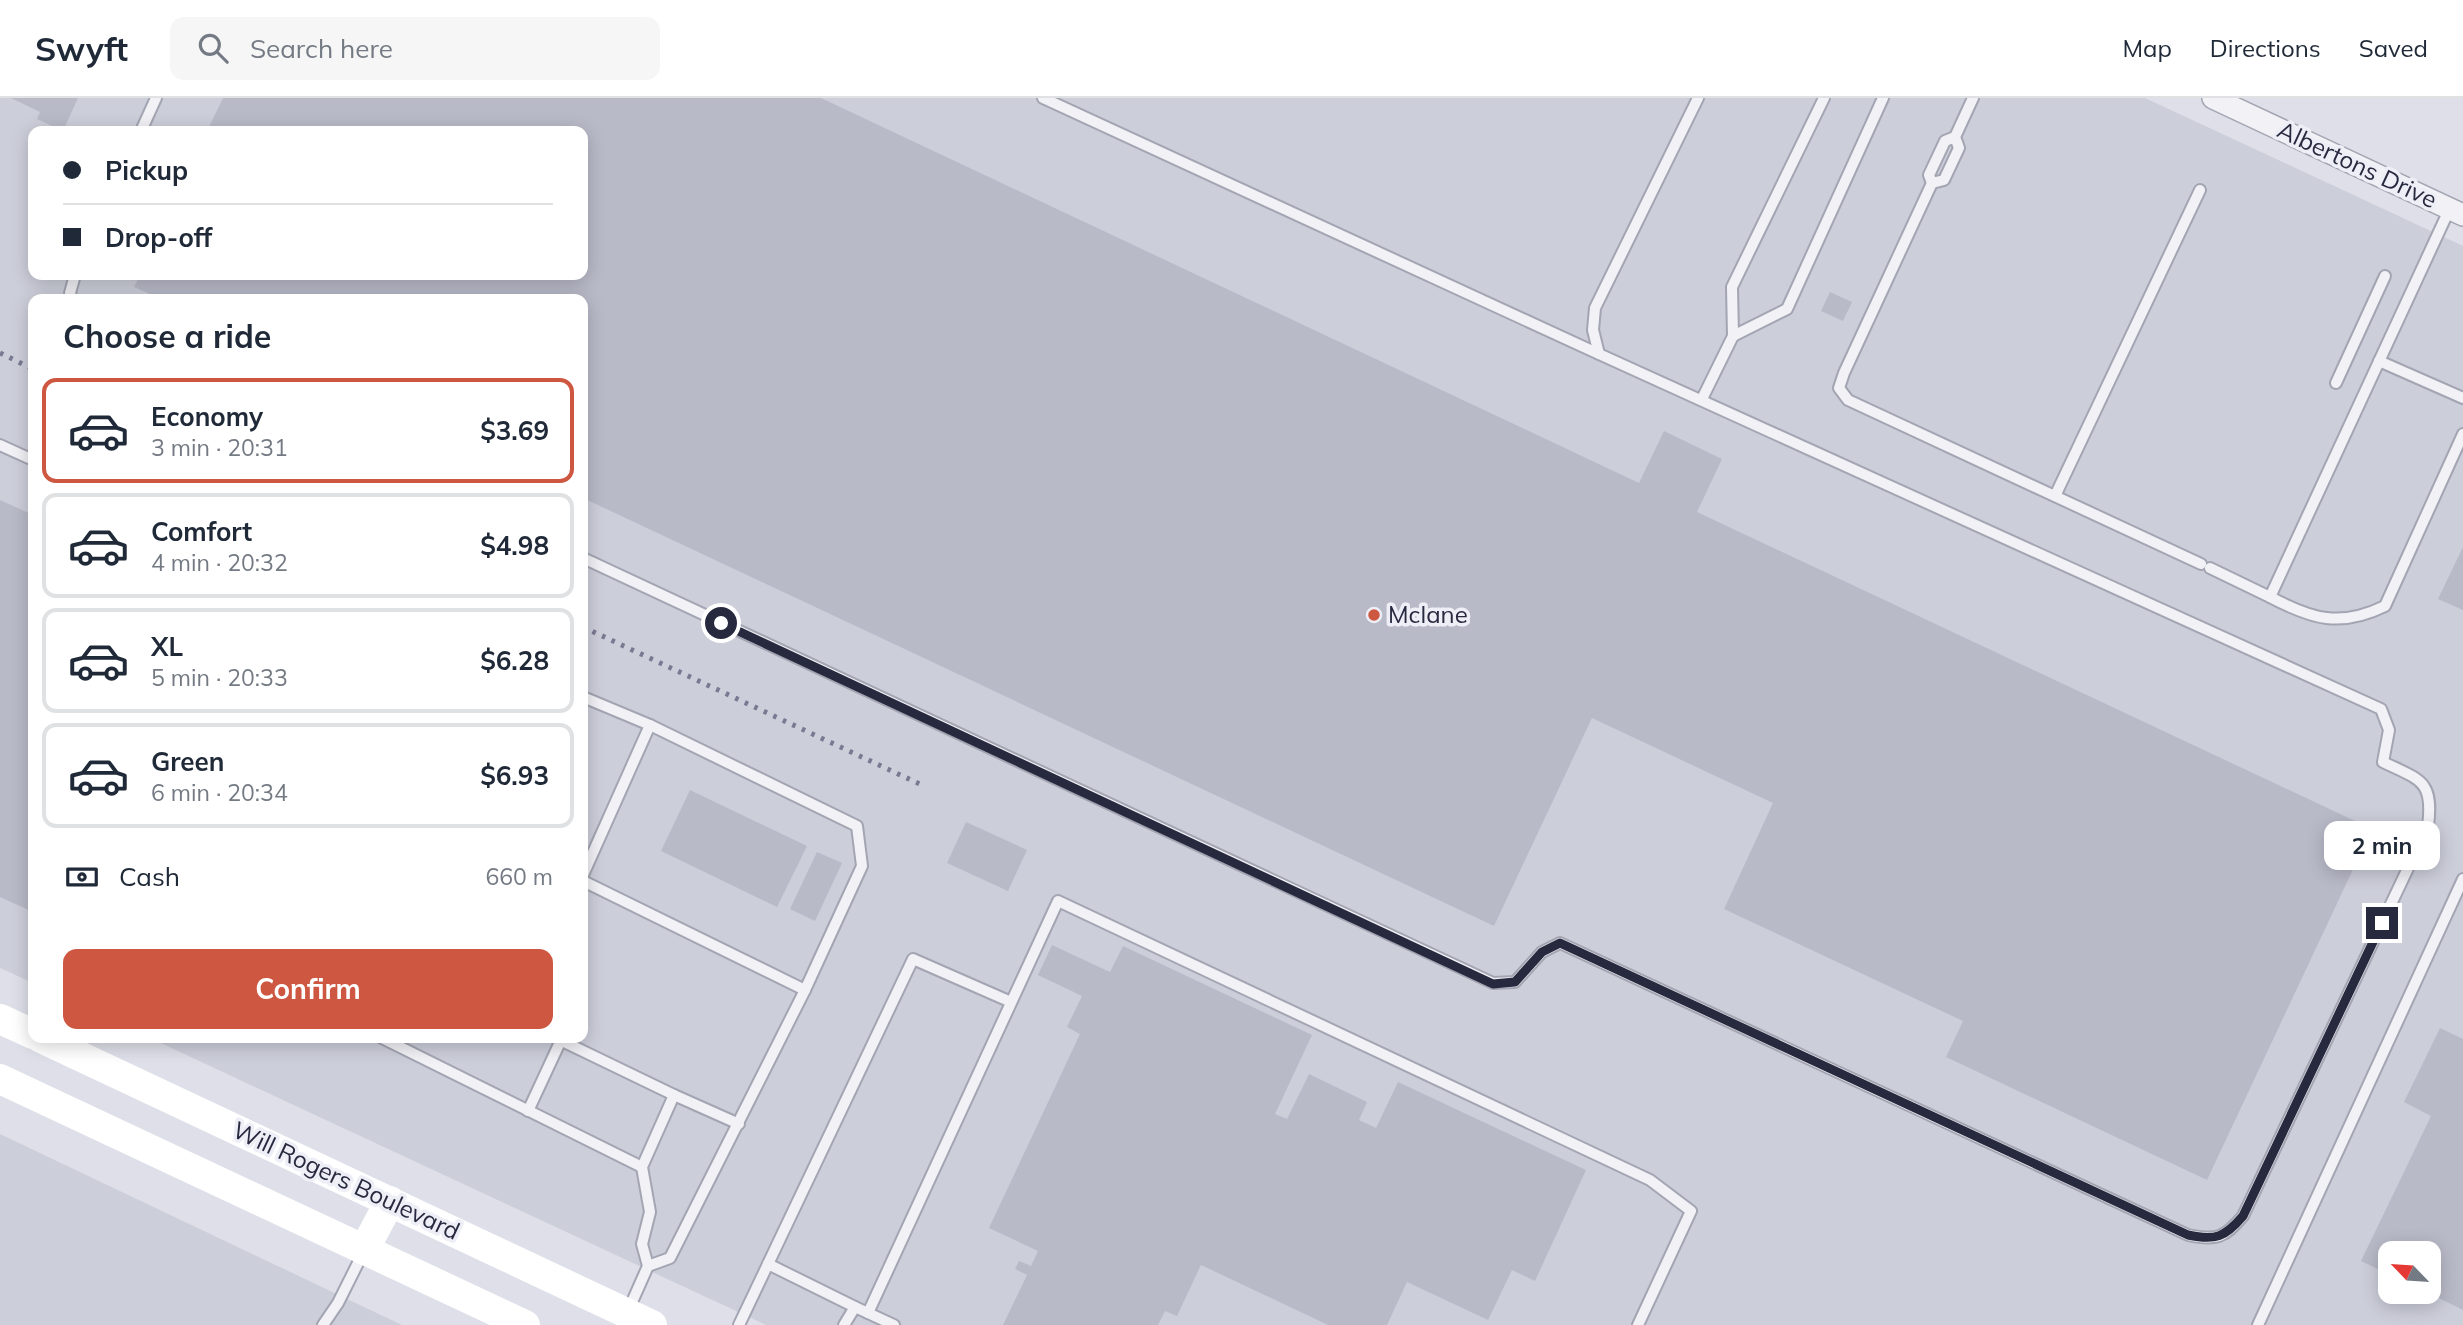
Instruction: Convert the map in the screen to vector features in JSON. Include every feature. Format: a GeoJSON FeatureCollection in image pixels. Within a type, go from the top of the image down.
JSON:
{"type":"FeatureCollection","features":[{"type":"Feature","properties":{"kind":"main road"},"geometry":{"type":"LineString","coordinates":[[0,1019],[28,1032]]}},
{"type":"Feature","properties":{"kind":"main road","name":"Will Rogers Boulevard"},"geometry":{"type":"LineString","coordinates":[[51,1043],[390,1201],[633,1321]]}},
{"type":"Feature","properties":{"kind":"main road"},"geometry":{"type":"LineString","coordinates":[[0,1079],[524,1325]]}},
{"type":"Feature","properties":{"kind":"main road"},"geometry":{"type":"LineString","coordinates":[[364,1250],[390,1201]]}},
{"type":"Feature","properties":{"kind":"street","name":"Albertons Drive"},"geometry":{"type":"LineString","coordinates":[[2213,98],[2456,212]]}},
{"type":"Feature","properties":{"kind":"lane"},"geometry":{"type":"LineString","coordinates":[[143,126],[156,98]]}},
{"type":"Feature","properties":{"kind":"lane"},"geometry":{"type":"LineString","coordinates":[[588,560],[1493,984],[1515,982],[1542,952],[1560,943],[2188,1235],[2208,1239],[2228,1233],[2243,1216],[2428,826],[2431,802],[2420,780],[2383,762],[2389,730],[2381,709],[1043,98]]}},
{"type":"Feature","properties":{"kind":"lane"},"geometry":{"type":"LineString","coordinates":[[1599,354],[1593,330],[1594,308],[1698,98]]}},
{"type":"Feature","properties":{"kind":"lane"},"geometry":{"type":"LineString","coordinates":[[1702,399],[1733,337],[1732,287],[1824,98]]}},
{"type":"Feature","properties":{"kind":"lane"},"geometry":{"type":"LineString","coordinates":[[1733,337],[1787,309],[1883,98]]}},
{"type":"Feature","properties":{"kind":"lane"},"geometry":{"type":"LineString","coordinates":[[1973,98],[1955,137],[1945,141],[1929,175],[1933,183],[1844,373],[1839,388],[1848,400],[2296,610],[2334,620],[2364,616],[2385,606],[2463,434]]}},
{"type":"Feature","properties":{"kind":"lane"},"geometry":{"type":"LineString","coordinates":[[2054,496],[2200,190]]}},
{"type":"Feature","properties":{"kind":"lane"},"geometry":{"type":"LineString","coordinates":[[2270,597],[2379,361],[2456,212]]}},
{"type":"Feature","properties":{"kind":"lane"},"geometry":{"type":"LineString","coordinates":[[2336,383],[2385,276]]}},
{"type":"Feature","properties":{"kind":"lane"},"geometry":{"type":"LineString","coordinates":[[2379,361],[2463,398]]}},
{"type":"Feature","properties":{"kind":"lane"},"geometry":{"type":"LineString","coordinates":[[0,445],[28,458]]}},
{"type":"Feature","properties":{"kind":"lane"},"geometry":{"type":"LineString","coordinates":[[588,699],[650,726],[857,826],[862,866],[805,990],[670,1258],[648,1265]]}},
{"type":"Feature","properties":{"kind":"lane"},"geometry":{"type":"LineString","coordinates":[[588,864],[650,726]]}},
{"type":"Feature","properties":{"kind":"lane"},"geometry":{"type":"LineString","coordinates":[[2258,1325],[2463,879]]}},
{"type":"Feature","properties":{"kind":"lane"},"geometry":{"type":"LineString","coordinates":[[588,883],[805,990]]}},
{"type":"Feature","properties":{"kind":"lane"},"geometry":{"type":"LineString","coordinates":[[868,1313],[1058,901],[1650,1180],[1691,1211],[1638,1325]]}},
{"type":"Feature","properties":{"kind":"lane"},"geometry":{"type":"LineString","coordinates":[[739,1325],[913,959],[1011,1002]]}},
{"type":"Feature","properties":{"kind":"lane"},"geometry":{"type":"LineString","coordinates":[[392,1043],[642,1167]]}},
{"type":"Feature","properties":{"kind":"lane"},"geometry":{"type":"LineString","coordinates":[[528,1111],[557,1043]]}},
{"type":"Feature","properties":{"kind":"lane"},"geometry":{"type":"LineString","coordinates":[[567,1043],[739,1124]]}},
{"type":"Feature","properties":{"kind":"lane"},"geometry":{"type":"LineString","coordinates":[[633,1321],[648,1265],[642,1244],[650,1212],[642,1167],[674,1095]]}},
{"type":"Feature","properties":{"kind":"lane"},"geometry":{"type":"LineString","coordinates":[[323,1325],[338,1303],[364,1250]]}},
{"type":"Feature","properties":{"kind":"lane"},"geometry":{"type":"LineString","coordinates":[[768,1264],[894,1325]]}},
{"type":"Feature","properties":{"kind":"lane"},"geometry":{"type":"LineString","coordinates":[[844,1325],[855,1307]]}},
{"type":"Feature","properties":{"kind":"shaded area"},"geometry":{"type":"Polygon","coordinates":[[[0,98],[2145,98],[2463,246],[2463,1325],[766,1325],[161,1043],[588,1043],[588,294],[28,294],[28,981],[0,968],[0,98]]]}},
{"type":"Feature","properties":{"kind":"shaded area"},"geometry":{"type":"Polygon","coordinates":[[[0,1134],[324,1288],[402,1325],[0,1325],[0,1134]]]}},
{"type":"Feature","properties":{"kind":"building"},"geometry":{"type":"Polygon","coordinates":[[[11,98],[78,98],[65,126],[52,126],[37,119],[40,112],[11,98]]]}},
{"type":"Feature","properties":{"kind":"building","name":"Mclane"},"geometry":{"type":"Polygon","coordinates":[[[223,98],[821,98],[1639,483],[1664,431],[1722,459],[1697,512],[2372,829],[2207,1180],[1946,1057],[1963,1021],[1724,909],[1773,803],[1592,718],[1494,926],[588,500],[588,294],[150,294],[134,287],[138,280],[588,280],[588,126],[209,126],[223,98]]]}},
{"type":"Feature","properties":{"kind":"building"},"geometry":{"type":"Polygon","coordinates":[[[1830,292],[1852,302],[1843,321],[1821,311],[1830,292]]]}},
{"type":"Feature","properties":{"kind":"building"},"geometry":{"type":"Polygon","coordinates":[[[0,500],[28,513],[28,910],[0,897],[0,500]]]}},
{"type":"Feature","properties":{"kind":"building"},"geometry":{"type":"Polygon","coordinates":[[[2463,547],[2463,610],[2438,599],[2463,547]]]}},
{"type":"Feature","properties":{"kind":"building"},"geometry":{"type":"Polygon","coordinates":[[[690,790],[807,846],[777,907],[661,851],[690,790]]]}},
{"type":"Feature","properties":{"kind":"building"},"geometry":{"type":"Polygon","coordinates":[[[966,822],[1027,850],[1008,891],[947,863],[966,822]]]}},
{"type":"Feature","properties":{"kind":"building"},"geometry":{"type":"Polygon","coordinates":[[[817,852],[842,863],[815,921],[790,909],[817,852]]]}},
{"type":"Feature","properties":{"kind":"building"},"geometry":{"type":"Polygon","coordinates":[[[1052,945],[1110,972],[1123,946],[1312,1035],[1275,1114],[1287,1119],[1309,1074],[1367,1102],[1359,1120],[1376,1128],[1398,1082],[1586,1170],[1535,1281],[1512,1270],[1488,1320],[1407,1282],[1387,1325],[1328,1325],[1201,1265],[1177,1316],[1165,1311],[1158,1325],[1003,1325],[1027,1275],[1015,1269],[1019,1261],[1031,1266],[1038,1251],[989,1228],[1080,1034],[1067,1027],[1082,996],[1038,975],[1052,945]]]}},
{"type":"Feature","properties":{"kind":"building"},"geometry":{"type":"Polygon","coordinates":[[[2440,1028],[2463,1039],[2463,1310],[2441,1299],[2441,1241],[2378,1241],[2378,1269],[2361,1261],[2431,1116],[2404,1102],[2440,1028]]]}},
{"type":"Feature","properties":{"kind":"railway"},"geometry":{"type":"LineString","coordinates":[[0,353],[28,367]]}},
{"type":"Feature","properties":{"kind":"railway"},"geometry":{"type":"LineString","coordinates":[[588,629],[924,786]]}},
{"type":"Feature","properties":{"kind":"place","name":"Mclane"},"geometry":{"type":"Point","coordinates":[1374,615]}},
{"type":"Feature","properties":{"kind":"route"},"geometry":{"type":"LineString","coordinates":[[721,623],[1493,984],[1515,982],[1542,952],[1560,943],[2188,1235],[2208,1239],[2228,1233],[2243,1216],[2382,923]]}}]}
